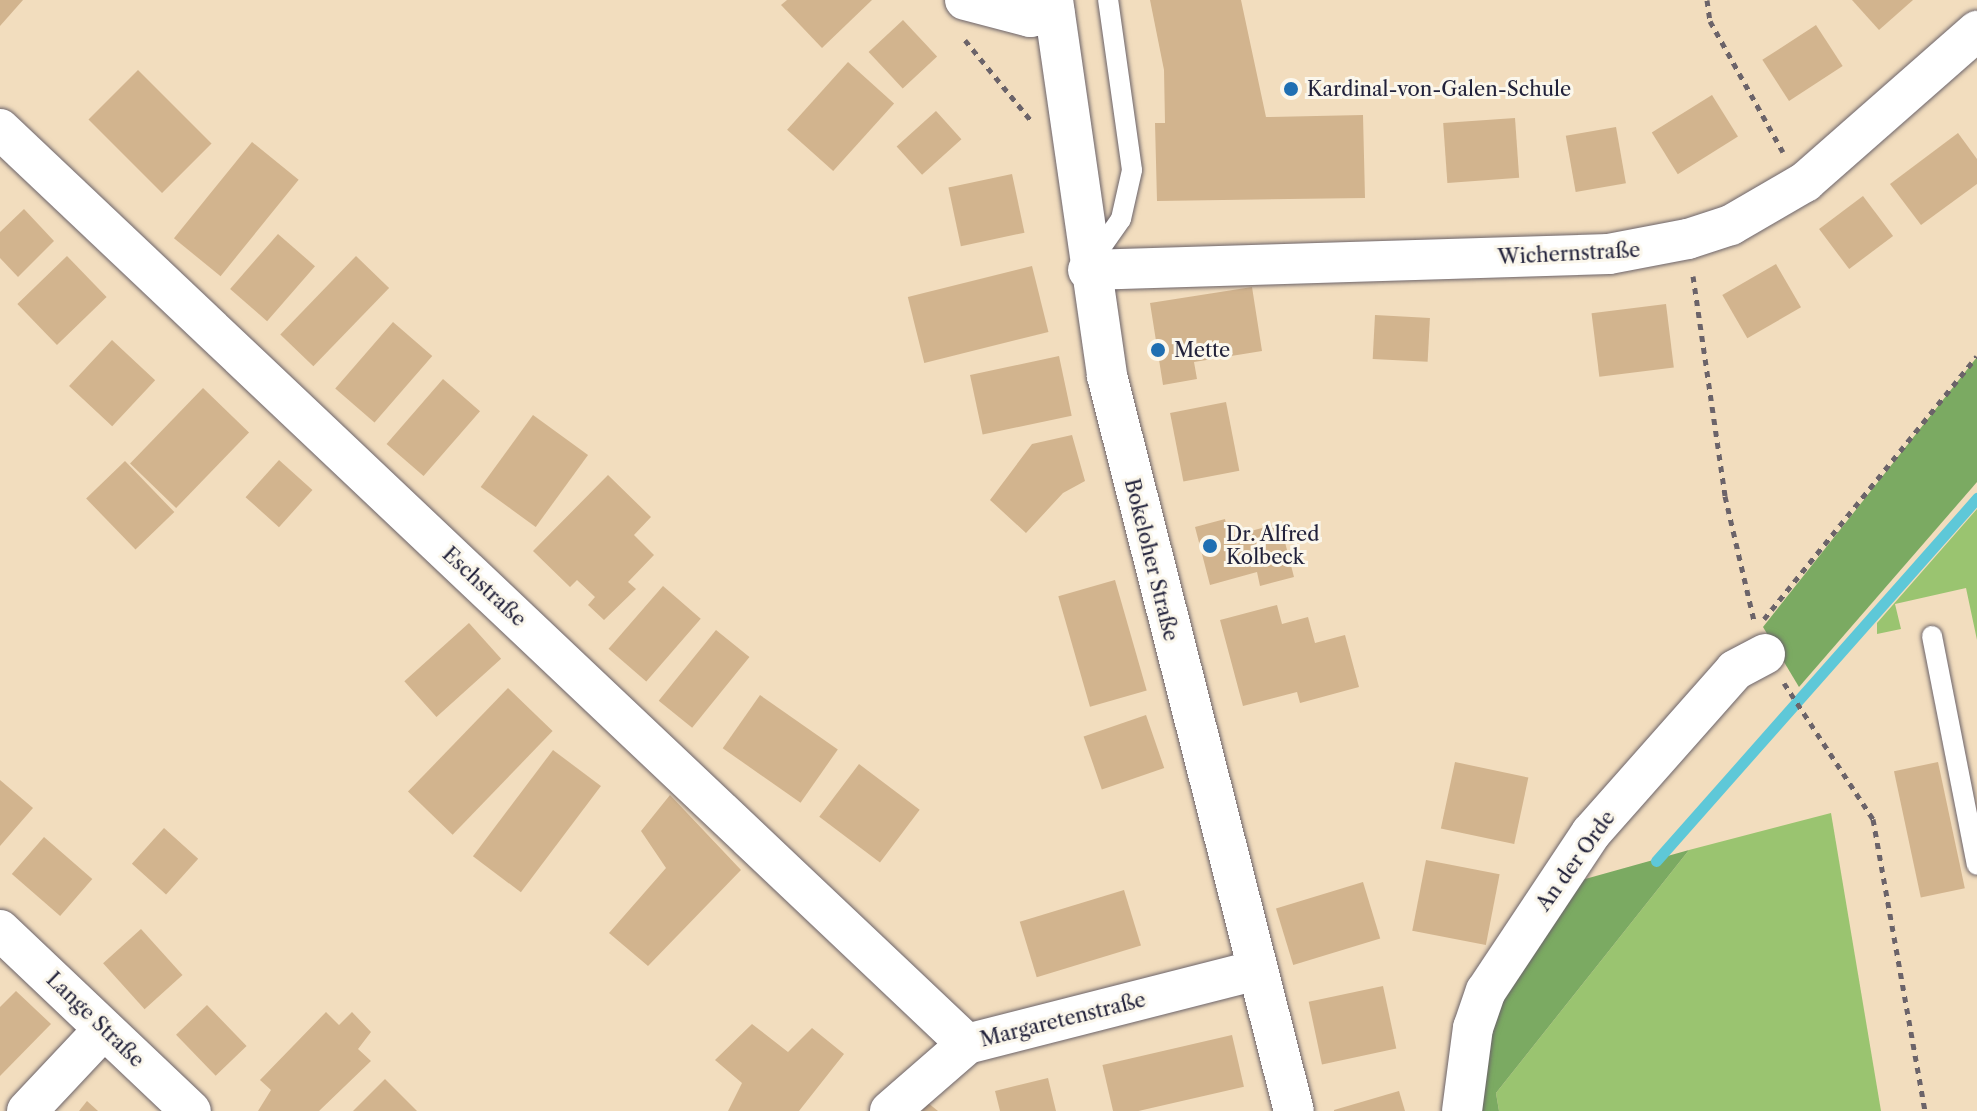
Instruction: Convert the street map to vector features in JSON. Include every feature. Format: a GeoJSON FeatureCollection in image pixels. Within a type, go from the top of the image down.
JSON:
{"type":"FeatureCollection","features":[{"type":"Feature","properties":{"kind":"street"},"geometry":{"type":"LineString","coordinates":[[965,0],[1030,17],[1054,6]]}},
{"type":"Feature","properties":{"kind":"street","name":"Bokeloher Straße"},"geometry":{"type":"LineString","coordinates":[[1054,6],[1088,270],[1152,570],[1294,1111]]}},
{"type":"Feature","properties":{"kind":"street","name":"Wichernstraße"},"geometry":{"type":"LineString","coordinates":[[1088,270],[1609,254],[1688,239],[1731,225],[1805,182],[1977,31]]}},
{"type":"Feature","properties":{"kind":"street","name":"Eschstraße"},"geometry":{"type":"LineString","coordinates":[[0,129],[967,1044]]}},
{"type":"Feature","properties":{"kind":"street","name":"An der Orde"},"geometry":{"type":"LineString","coordinates":[[1462,1111],[1473,1028],[1486,991],[1591,833],[1735,670],[1765,654]]}},
{"type":"Feature","properties":{"kind":"street","name":"Lange Straße"},"geometry":{"type":"LineString","coordinates":[[5,944],[104,1029],[191,1111]]}},
{"type":"Feature","properties":{"kind":"street","name":"Margaretenstraße"},"geometry":{"type":"LineString","coordinates":[[890,1111],[967,1044],[1258,970]]}},
{"type":"Feature","properties":{"kind":"street"},"geometry":{"type":"LineString","coordinates":[[27,1111],[104,1029]]}},
{"type":"Feature","properties":{"kind":"lane"},"geometry":{"type":"LineString","coordinates":[[1088,270],[1121,219],[1132,170],[1108,0]]}},
{"type":"Feature","properties":{"kind":"lane"},"geometry":{"type":"LineString","coordinates":[[1932,636],[1977,865]]}},
{"type":"Feature","properties":{"kind":"path"},"geometry":{"type":"LineString","coordinates":[[1707,0],[1710,21],[1805,182]]}},
{"type":"Feature","properties":{"kind":"path"},"geometry":{"type":"LineString","coordinates":[[1688,239],[1725,496],[1756,629],[1977,356]]}},
{"type":"Feature","properties":{"kind":"path"},"geometry":{"type":"LineString","coordinates":[[1788,689],[1873,819],[1925,1111]]}},
{"type":"Feature","properties":{"kind":"green space"},"geometry":{"type":"Polygon","coordinates":[[[1977,357],[1977,482],[1799,687],[1763,627],[1977,357]]]}},
{"type":"Feature","properties":{"kind":"green space"},"geometry":{"type":"Polygon","coordinates":[[[1977,509],[1977,640],[1966,588],[1895,604],[1901,629],[1877,634],[1877,623],[1977,509]]]}},
{"type":"Feature","properties":{"kind":"green space"},"geometry":{"type":"Polygon","coordinates":[[[1831,813],[1881,1111],[1499,1111],[1496,1093],[1689,850],[1831,813]]]}},
{"type":"Feature","properties":{"kind":"green space"},"geometry":{"type":"Polygon","coordinates":[[[1689,850],[1496,1093],[1499,1111],[1476,1111],[1496,994],[1578,881],[1689,850]]]}},
{"type":"Feature","properties":{"kind":"building"},"geometry":{"type":"Polygon","coordinates":[[[0,0],[23,0],[0,26],[0,0]]]}},
{"type":"Feature","properties":{"kind":"building"},"geometry":{"type":"Polygon","coordinates":[[[787,0],[872,0],[822,48],[781,5],[787,0]]]}},
{"type":"Feature","properties":{"kind":"building"},"geometry":{"type":"Polygon","coordinates":[[[1150,0],[1241,0],[1266,117],[1363,115],[1365,198],[1157,201],[1155,123],[1165,123],[1164,70],[1150,0]]]}},
{"type":"Feature","properties":{"kind":"building"},"geometry":{"type":"Polygon","coordinates":[[[1852,0],[1913,0],[1879,30],[1852,0]]]}},
{"type":"Feature","properties":{"kind":"building"},"geometry":{"type":"Polygon","coordinates":[[[903,20],[937,57],[903,89],[869,52],[903,20]]]}},
{"type":"Feature","properties":{"kind":"building"},"geometry":{"type":"Polygon","coordinates":[[[1816,25],[1843,66],[1789,101],[1762,60],[1816,25]]]}},
{"type":"Feature","properties":{"kind":"building"},"geometry":{"type":"Polygon","coordinates":[[[848,62],[894,103],[833,171],[787,130],[848,62]]]}},
{"type":"Feature","properties":{"kind":"building"},"geometry":{"type":"Polygon","coordinates":[[[138,70],[212,144],[162,193],[89,119],[138,70]]]}},
{"type":"Feature","properties":{"kind":"building"},"geometry":{"type":"Polygon","coordinates":[[[1712,95],[1738,137],[1678,174],[1652,133],[1712,95]]]}},
{"type":"Feature","properties":{"kind":"building"},"geometry":{"type":"Polygon","coordinates":[[[936,111],[961,139],[922,175],[897,146],[936,111]]]}},
{"type":"Feature","properties":{"kind":"building"},"geometry":{"type":"Polygon","coordinates":[[[1515,118],[1519,178],[1447,183],[1443,123],[1515,118]]]}},
{"type":"Feature","properties":{"kind":"building"},"geometry":{"type":"Polygon","coordinates":[[[1616,127],[1626,183],[1576,192],[1566,136],[1616,127]]]}},
{"type":"Feature","properties":{"kind":"building"},"geometry":{"type":"Polygon","coordinates":[[[1958,133],[1977,159],[1977,184],[1921,225],[1890,184],[1958,133]]]}},
{"type":"Feature","properties":{"kind":"building"},"geometry":{"type":"Polygon","coordinates":[[[252,142],[299,180],[221,276],[174,238],[252,142]]]}},
{"type":"Feature","properties":{"kind":"building"},"geometry":{"type":"Polygon","coordinates":[[[1012,174],[1024,233],[961,246],[948,188],[1012,174]]]}},
{"type":"Feature","properties":{"kind":"building"},"geometry":{"type":"Polygon","coordinates":[[[1863,196],[1893,236],[1849,269],[1819,229],[1863,196]]]}},
{"type":"Feature","properties":{"kind":"building"},"geometry":{"type":"Polygon","coordinates":[[[24,209],[54,241],[18,277],[0,258],[0,232],[24,209]]]}},
{"type":"Feature","properties":{"kind":"building"},"geometry":{"type":"Polygon","coordinates":[[[278,234],[315,266],[267,321],[230,289],[278,234]]]}},
{"type":"Feature","properties":{"kind":"building"},"geometry":{"type":"Polygon","coordinates":[[[67,256],[107,297],[57,345],[17,304],[67,256]]]}},
{"type":"Feature","properties":{"kind":"building"},"geometry":{"type":"Polygon","coordinates":[[[356,256],[389,288],[313,366],[280,334],[356,256]]]}},
{"type":"Feature","properties":{"kind":"building"},"geometry":{"type":"Polygon","coordinates":[[[1776,264],[1801,307],[1747,338],[1722,295],[1776,264]]]}},
{"type":"Feature","properties":{"kind":"building"},"geometry":{"type":"Polygon","coordinates":[[[1032,266],[1048,332],[924,363],[908,297],[1032,266]]]}},
{"type":"Feature","properties":{"kind":"building"},"geometry":{"type":"Polygon","coordinates":[[[1252,287],[1262,351],[1194,362],[1197,379],[1163,385],[1150,303],[1252,287]]]}},
{"type":"Feature","properties":{"kind":"building"},"geometry":{"type":"Polygon","coordinates":[[[1666,304],[1674,368],[1599,377],[1592,313],[1666,304]]]}},
{"type":"Feature","properties":{"kind":"building"},"geometry":{"type":"Polygon","coordinates":[[[1375,315],[1430,318],[1428,362],[1373,359],[1375,315]]]}},
{"type":"Feature","properties":{"kind":"building"},"geometry":{"type":"Polygon","coordinates":[[[393,322],[432,356],[375,423],[335,388],[393,322]]]}},
{"type":"Feature","properties":{"kind":"building"},"geometry":{"type":"Polygon","coordinates":[[[112,340],[155,380],[112,426],[69,386],[112,340]]]}},
{"type":"Feature","properties":{"kind":"building"},"geometry":{"type":"Polygon","coordinates":[[[1059,356],[1072,416],[983,435],[970,375],[1059,356]]]}},
{"type":"Feature","properties":{"kind":"building"},"geometry":{"type":"Polygon","coordinates":[[[443,379],[480,411],[424,476],[387,444],[443,379]]]}},
{"type":"Feature","properties":{"kind":"building"},"geometry":{"type":"Polygon","coordinates":[[[203,388],[249,432],[176,508],[130,464],[203,388]]]}},
{"type":"Feature","properties":{"kind":"building"},"geometry":{"type":"Polygon","coordinates":[[[1226,402],[1239,471],[1183,482],[1170,413],[1226,402]]]}},
{"type":"Feature","properties":{"kind":"building"},"geometry":{"type":"Polygon","coordinates":[[[533,415],[588,455],[536,527],[481,487],[533,415]]]}},
{"type":"Feature","properties":{"kind":"building"},"geometry":{"type":"Polygon","coordinates":[[[1072,435],[1085,481],[1063,493],[1026,533],[990,500],[1032,444],[1072,435]]]}},
{"type":"Feature","properties":{"kind":"building"},"geometry":{"type":"Polygon","coordinates":[[[279,460],[312,490],[279,527],[246,497],[279,460]]]}},
{"type":"Feature","properties":{"kind":"building"},"geometry":{"type":"Polygon","coordinates":[[[125,461],[174,512],[135,550],[86,499],[125,461]]]}},
{"type":"Feature","properties":{"kind":"building"},"geometry":{"type":"Polygon","coordinates":[[[608,475],[651,517],[634,535],[654,555],[628,582],[636,589],[604,620],[588,605],[595,597],[577,580],[570,587],[533,551],[608,475]]]}},
{"type":"Feature","properties":{"kind":"building"},"geometry":{"type":"Polygon","coordinates":[[[1225,519],[1229,537],[1280,523],[1294,577],[1260,586],[1257,572],[1210,585],[1195,527],[1225,519]]]}},
{"type":"Feature","properties":{"kind":"building"},"geometry":{"type":"Polygon","coordinates":[[[1115,580],[1147,691],[1090,707],[1058,596],[1115,580]]]}},
{"type":"Feature","properties":{"kind":"building"},"geometry":{"type":"Polygon","coordinates":[[[663,586],[701,619],[646,681],[609,649],[663,586]]]}},
{"type":"Feature","properties":{"kind":"building"},"geometry":{"type":"Polygon","coordinates":[[[1277,605],[1282,624],[1308,617],[1315,643],[1345,635],[1359,687],[1300,703],[1297,692],[1243,706],[1220,620],[1277,605]]]}},
{"type":"Feature","properties":{"kind":"building"},"geometry":{"type":"Polygon","coordinates":[[[469,623],[501,659],[436,717],[404,681],[469,623]]]}},
{"type":"Feature","properties":{"kind":"building"},"geometry":{"type":"Polygon","coordinates":[[[716,630],[749,657],[692,728],[659,701],[716,630]]]}},
{"type":"Feature","properties":{"kind":"building"},"geometry":{"type":"Polygon","coordinates":[[[508,688],[553,731],[453,835],[408,792],[508,688]]]}},
{"type":"Feature","properties":{"kind":"building"},"geometry":{"type":"Polygon","coordinates":[[[760,695],[838,749],[801,803],[723,748],[760,695]]]}},
{"type":"Feature","properties":{"kind":"building"},"geometry":{"type":"Polygon","coordinates":[[[1146,715],[1164,768],[1102,789],[1084,736],[1146,715]]]}},
{"type":"Feature","properties":{"kind":"building"},"geometry":{"type":"Polygon","coordinates":[[[553,750],[601,786],[521,892],[473,856],[553,750]]]}},
{"type":"Feature","properties":{"kind":"building"},"geometry":{"type":"Polygon","coordinates":[[[1455,762],[1528,778],[1514,844],[1441,829],[1455,762]]]}},
{"type":"Feature","properties":{"kind":"building"},"geometry":{"type":"Polygon","coordinates":[[[1938,762],[1965,888],[1921,898],[1894,771],[1938,762]]]}},
{"type":"Feature","properties":{"kind":"building"},"geometry":{"type":"Polygon","coordinates":[[[859,764],[920,810],[880,862],[819,817],[859,764]]]}},
{"type":"Feature","properties":{"kind":"building"},"geometry":{"type":"Polygon","coordinates":[[[0,780],[33,808],[0,846],[0,780]]]}},
{"type":"Feature","properties":{"kind":"building"},"geometry":{"type":"Polygon","coordinates":[[[670,795],[741,870],[648,966],[609,933],[666,868],[641,831],[670,795]]]}},
{"type":"Feature","properties":{"kind":"building"},"geometry":{"type":"Polygon","coordinates":[[[164,828],[198,859],[166,894],[132,864],[164,828]]]}},
{"type":"Feature","properties":{"kind":"building"},"geometry":{"type":"Polygon","coordinates":[[[44,837],[92,879],[60,916],[12,874],[44,837]]]}},
{"type":"Feature","properties":{"kind":"building"},"geometry":{"type":"Polygon","coordinates":[[[1426,860],[1500,874],[1486,945],[1412,931],[1426,860]]]}},
{"type":"Feature","properties":{"kind":"building"},"geometry":{"type":"Polygon","coordinates":[[[1363,882],[1380,938],[1293,965],[1276,909],[1363,882]]]}},
{"type":"Feature","properties":{"kind":"building"},"geometry":{"type":"Polygon","coordinates":[[[1124,890],[1141,945],[1037,977],[1020,922],[1124,890]]]}},
{"type":"Feature","properties":{"kind":"building"},"geometry":{"type":"Polygon","coordinates":[[[141,929],[182,975],[145,1009],[103,963],[141,929]]]}},
{"type":"Feature","properties":{"kind":"building"},"geometry":{"type":"Polygon","coordinates":[[[1383,986],[1396,1049],[1322,1064],[1309,1002],[1383,986]]]}},
{"type":"Feature","properties":{"kind":"building"},"geometry":{"type":"Polygon","coordinates":[[[16,991],[51,1024],[0,1076],[0,1007],[16,991]]]}},
{"type":"Feature","properties":{"kind":"building"},"geometry":{"type":"Polygon","coordinates":[[[207,1005],[247,1046],[216,1076],[176,1035],[207,1005]]]}},
{"type":"Feature","properties":{"kind":"building"},"geometry":{"type":"Polygon","coordinates":[[[326,1012],[339,1025],[352,1012],[371,1032],[358,1049],[371,1061],[319,1111],[258,1111],[271,1090],[260,1080],[326,1012]]]}},
{"type":"Feature","properties":{"kind":"building"},"geometry":{"type":"Polygon","coordinates":[[[752,1024],[788,1052],[812,1028],[844,1054],[799,1111],[728,1111],[742,1083],[715,1060],[752,1024]]]}},
{"type":"Feature","properties":{"kind":"building"},"geometry":{"type":"Polygon","coordinates":[[[1232,1035],[1244,1087],[1138,1111],[1113,1111],[1102,1065],[1232,1035]]]}},
{"type":"Feature","properties":{"kind":"building"},"geometry":{"type":"Polygon","coordinates":[[[1048,1078],[1056,1111],[1000,1111],[995,1091],[1048,1078]]]}},
{"type":"Feature","properties":{"kind":"building"},"geometry":{"type":"Polygon","coordinates":[[[385,1079],[417,1111],[353,1111],[385,1079]]]}},
{"type":"Feature","properties":{"kind":"building"},"geometry":{"type":"Polygon","coordinates":[[[1399,1091],[1405,1111],[1334,1111],[1334,1110],[1399,1091]]]}},
{"type":"Feature","properties":{"kind":"building"},"geometry":{"type":"Polygon","coordinates":[[[87,1101],[98,1111],[79,1111],[87,1101]]]}},
{"type":"Feature","properties":{"kind":"building"},"geometry":{"type":"Polygon","coordinates":[[[928,1103],[938,1111],[922,1111],[928,1103]]]}},
{"type":"Feature","properties":{"kind":"waterway"},"geometry":{"type":"LineString","coordinates":[[1656,861],[1977,498]]}},
{"type":"Feature","properties":{"kind":"place","name":"Kardinal-von-Galen-Schule"},"geometry":{"type":"Point","coordinates":[1291,89]}},
{"type":"Feature","properties":{"kind":"place","name":"Mette"},"geometry":{"type":"Point","coordinates":[1158,350]}},
{"type":"Feature","properties":{"kind":"place","name":"Dr. Alfred Kolbeck"},"geometry":{"type":"Point","coordinates":[1210,546]}}]}
